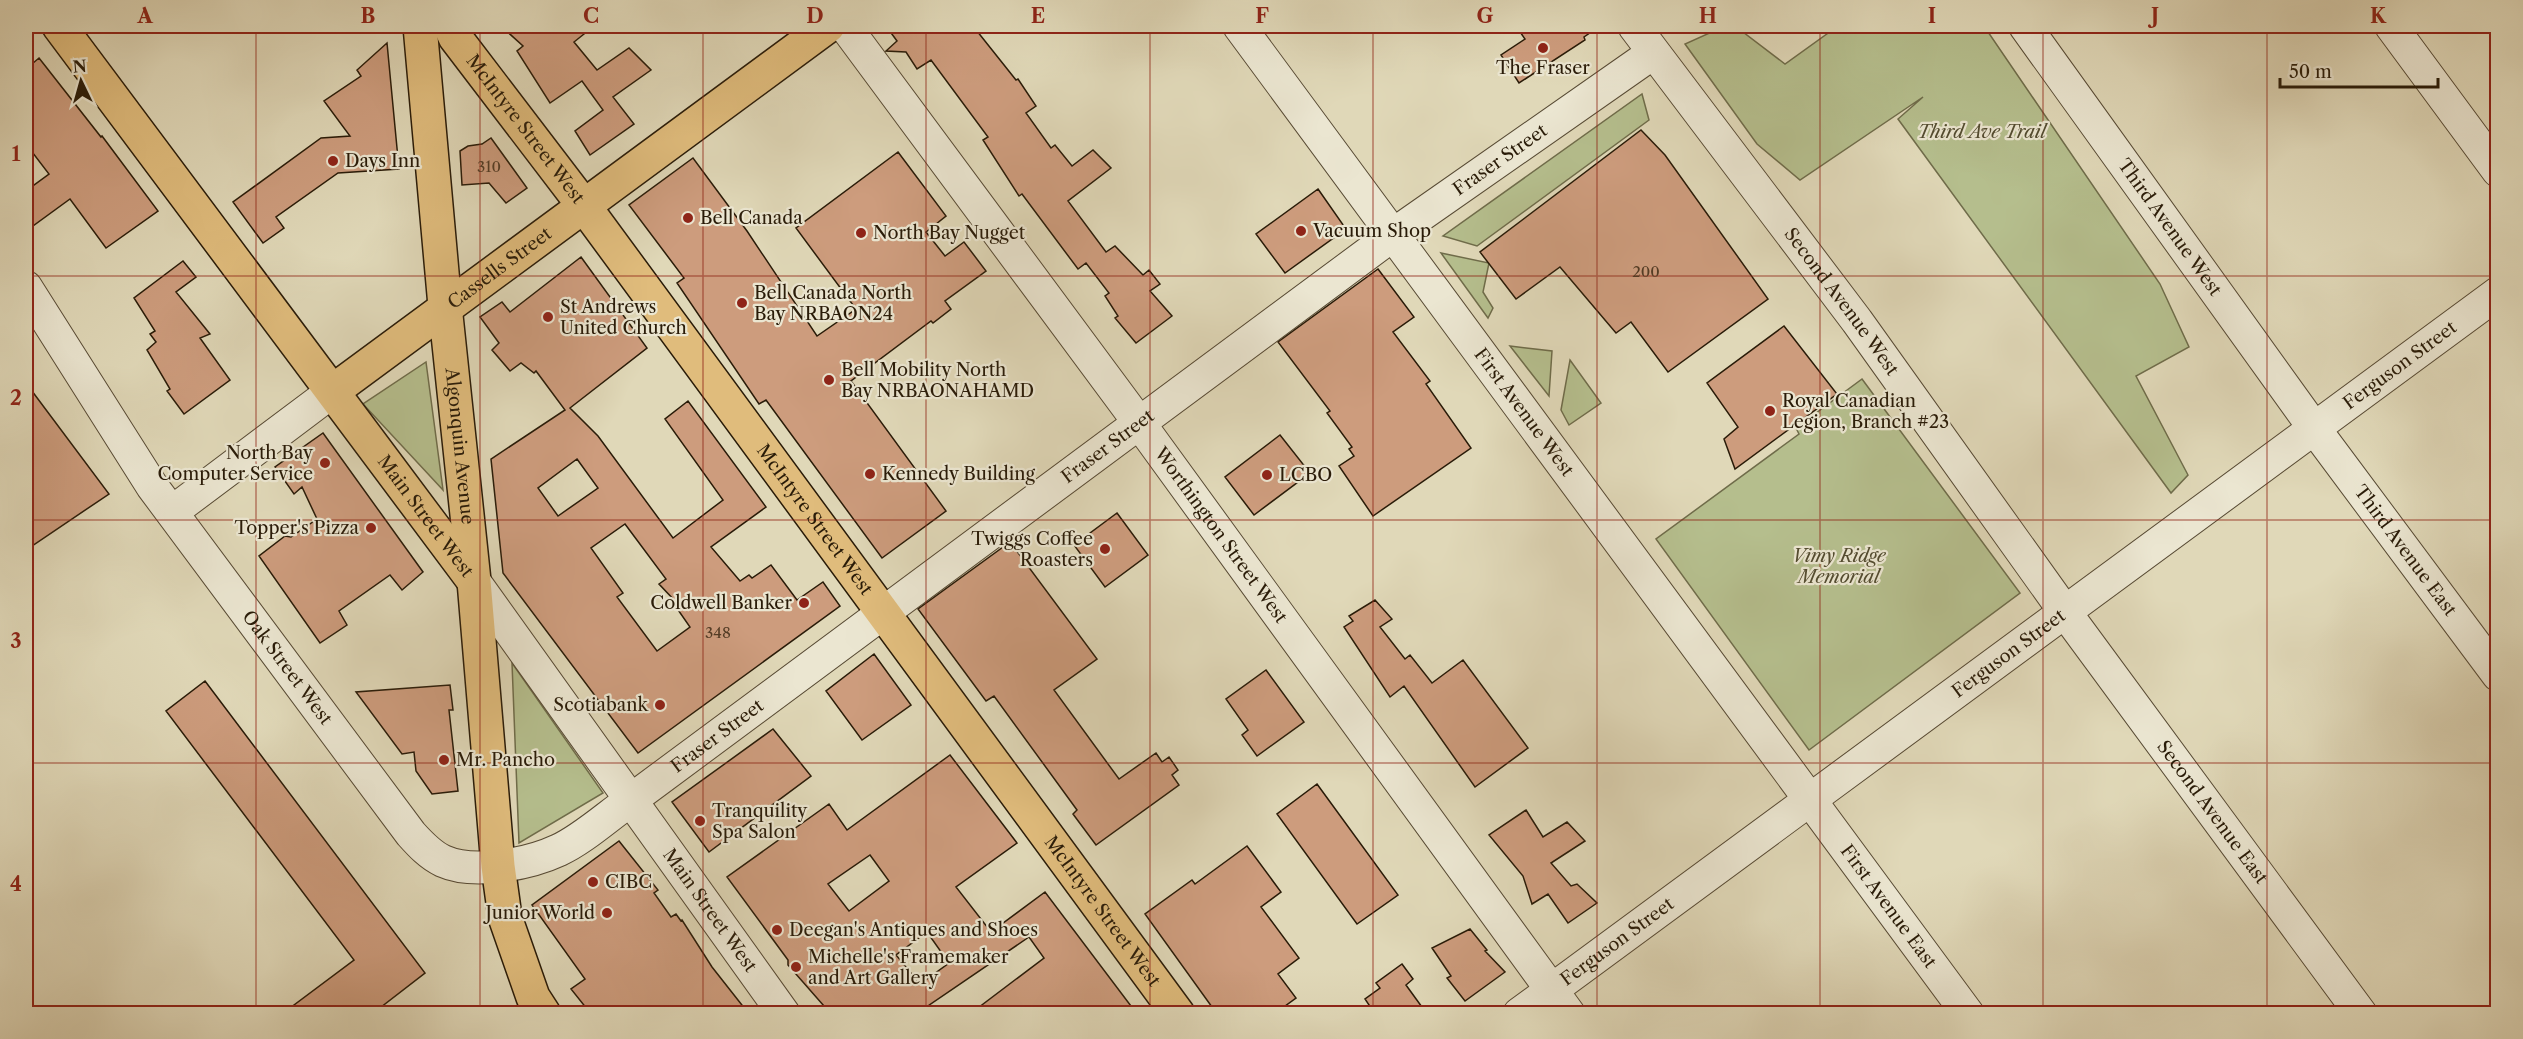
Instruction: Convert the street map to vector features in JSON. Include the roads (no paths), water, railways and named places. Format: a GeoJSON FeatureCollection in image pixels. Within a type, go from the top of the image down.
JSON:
{"type":"FeatureCollection","features":[{"type":"Feature","properties":{"kind":"main road","name":"Main Street West"},"geometry":{"type":"LineString","coordinates":[[59,26],[474,581]]}},
{"type":"Feature","properties":{"kind":"main road","name":"Algonquin Avenue"},"geometry":{"type":"LineString","coordinates":[[420,26],[445,306],[474,581],[498,866]]}},
{"type":"Feature","properties":{"kind":"main road","name":"McIntyre Street West"},"geometry":{"type":"LineString","coordinates":[[450,26],[455,37],[584,206],[1178,1014]]}},
{"type":"Feature","properties":{"kind":"main road","name":"Cassells Street"},"geometry":{"type":"LineString","coordinates":[[333,391],[445,306],[828,26]]}},
{"type":"Feature","properties":{"kind":"main road"},"geometry":{"type":"LineString","coordinates":[[498,866],[505,918],[532,997],[544,1014]]}},
{"type":"Feature","properties":{"kind":"street","name":"Worthington Street West"},"geometry":{"type":"LineString","coordinates":[[845,26],[1140,424],[1561,1002]]}},
{"type":"Feature","properties":{"kind":"street","name":"First Avenue West"},"geometry":{"type":"LineString","coordinates":[[1239,26],[1809,798]]}},
{"type":"Feature","properties":{"kind":"street","name":"Second Avenue West"},"geometry":{"type":"LineString","coordinates":[[1634,26],[1857,321],[2065,612]]}},
{"type":"Feature","properties":{"kind":"street","name":"Third Avenue West"},"geometry":{"type":"LineString","coordinates":[[2025,26],[2314,428]]}},
{"type":"Feature","properties":{"kind":"street"},"geometry":{"type":"LineString","coordinates":[[2391,26],[2498,171]]}},
{"type":"Feature","properties":{"kind":"street","name":"Fraser Street"},"geometry":{"type":"LineString","coordinates":[[498,866],[531,861],[561,849],[631,800],[1394,234],[1653,53]]}},
{"type":"Feature","properties":{"kind":"street","name":"Oak Street West"},"geometry":{"type":"LineString","coordinates":[[26,287],[146,476],[411,834],[426,850],[443,861],[468,867],[498,866]]}},
{"type":"Feature","properties":{"kind":"street","name":"Ferguson Street"},"geometry":{"type":"LineString","coordinates":[[1519,1014],[1561,1002],[1809,798],[2498,293]]}},
{"type":"Feature","properties":{"kind":"street","name":"Cassells Street"},"geometry":{"type":"LineString","coordinates":[[172,512],[333,391]]}},
{"type":"Feature","properties":{"kind":"street","name":"Third Avenue East"},"geometry":{"type":"LineString","coordinates":[[2314,428],[2498,675]]}},
{"type":"Feature","properties":{"kind":"street","name":"Main Street West"},"geometry":{"type":"LineString","coordinates":[[474,581],[784,1014]]}},
{"type":"Feature","properties":{"kind":"street","name":"Second Avenue East"},"geometry":{"type":"LineString","coordinates":[[2065,612],[2361,1014]]}},
{"type":"Feature","properties":{"kind":"street","name":"First Avenue East"},"geometry":{"type":"LineString","coordinates":[[1809,798],[1968,1014]]}},
{"type":"Feature","properties":{"kind":"place","name":"The Fraser"},"geometry":{"type":"Point","coordinates":[1543,48]}},
{"type":"Feature","properties":{"kind":"place","name":"Days Inn"},"geometry":{"type":"Point","coordinates":[333,161]}},
{"type":"Feature","properties":{"kind":"place","name":"Bell Canada"},"geometry":{"type":"Point","coordinates":[688,218]}},
{"type":"Feature","properties":{"kind":"place","name":"Vacuum Shop"},"geometry":{"type":"Point","coordinates":[1301,231]}},
{"type":"Feature","properties":{"kind":"place","name":"North Bay Nugget"},"geometry":{"type":"Point","coordinates":[861,233]}},
{"type":"Feature","properties":{"kind":"place","name":"Bell Canada North Bay NRBAON24"},"geometry":{"type":"Point","coordinates":[742,303]}},
{"type":"Feature","properties":{"kind":"place","name":"St Andrews United Church"},"geometry":{"type":"Point","coordinates":[548,317]}},
{"type":"Feature","properties":{"kind":"place","name":"Bell Mobility North Bay NRBAONAHAMD"},"geometry":{"type":"Point","coordinates":[829,380]}},
{"type":"Feature","properties":{"kind":"place","name":"Royal Canadian Legion, Branch #23"},"geometry":{"type":"Point","coordinates":[1770,411]}},
{"type":"Feature","properties":{"kind":"place","name":"North Bay Computer Service"},"geometry":{"type":"Point","coordinates":[325,463]}},
{"type":"Feature","properties":{"kind":"place","name":"Kennedy Building"},"geometry":{"type":"Point","coordinates":[870,474]}},
{"type":"Feature","properties":{"kind":"place","name":"LCBO"},"geometry":{"type":"Point","coordinates":[1267,475]}},
{"type":"Feature","properties":{"kind":"place","name":"Topper's Pizza"},"geometry":{"type":"Point","coordinates":[371,528]}},
{"type":"Feature","properties":{"kind":"place","name":"Twiggs Coffee Roasters"},"geometry":{"type":"Point","coordinates":[1105,549]}},
{"type":"Feature","properties":{"kind":"place","name":"Coldwell Banker"},"geometry":{"type":"Point","coordinates":[804,603]}},
{"type":"Feature","properties":{"kind":"place","name":"Scotiabank"},"geometry":{"type":"Point","coordinates":[660,705]}},
{"type":"Feature","properties":{"kind":"place","name":"Mr. Pancho"},"geometry":{"type":"Point","coordinates":[444,760]}},
{"type":"Feature","properties":{"kind":"place","name":"Tranquility Spa Salon"},"geometry":{"type":"Point","coordinates":[700,821]}},
{"type":"Feature","properties":{"kind":"place","name":"CIBC"},"geometry":{"type":"Point","coordinates":[593,882]}},
{"type":"Feature","properties":{"kind":"place","name":"Junior World"},"geometry":{"type":"Point","coordinates":[607,913]}},
{"type":"Feature","properties":{"kind":"place","name":"Deegan's Antiques and Shoes"},"geometry":{"type":"Point","coordinates":[777,930]}},
{"type":"Feature","properties":{"kind":"place","name":"Michelle's Framemaker and Art Gallery"},"geometry":{"type":"Point","coordinates":[796,967]}},
{"type":"Feature","properties":{"kind":"park label","name":"Third Ave Trail"},"geometry":{"type":"Point","coordinates":[1982,132]}},
{"type":"Feature","properties":{"kind":"park label","name":"Vimy Ridge Memorial"},"geometry":{"type":"Point","coordinates":[1839,566]}}]}
